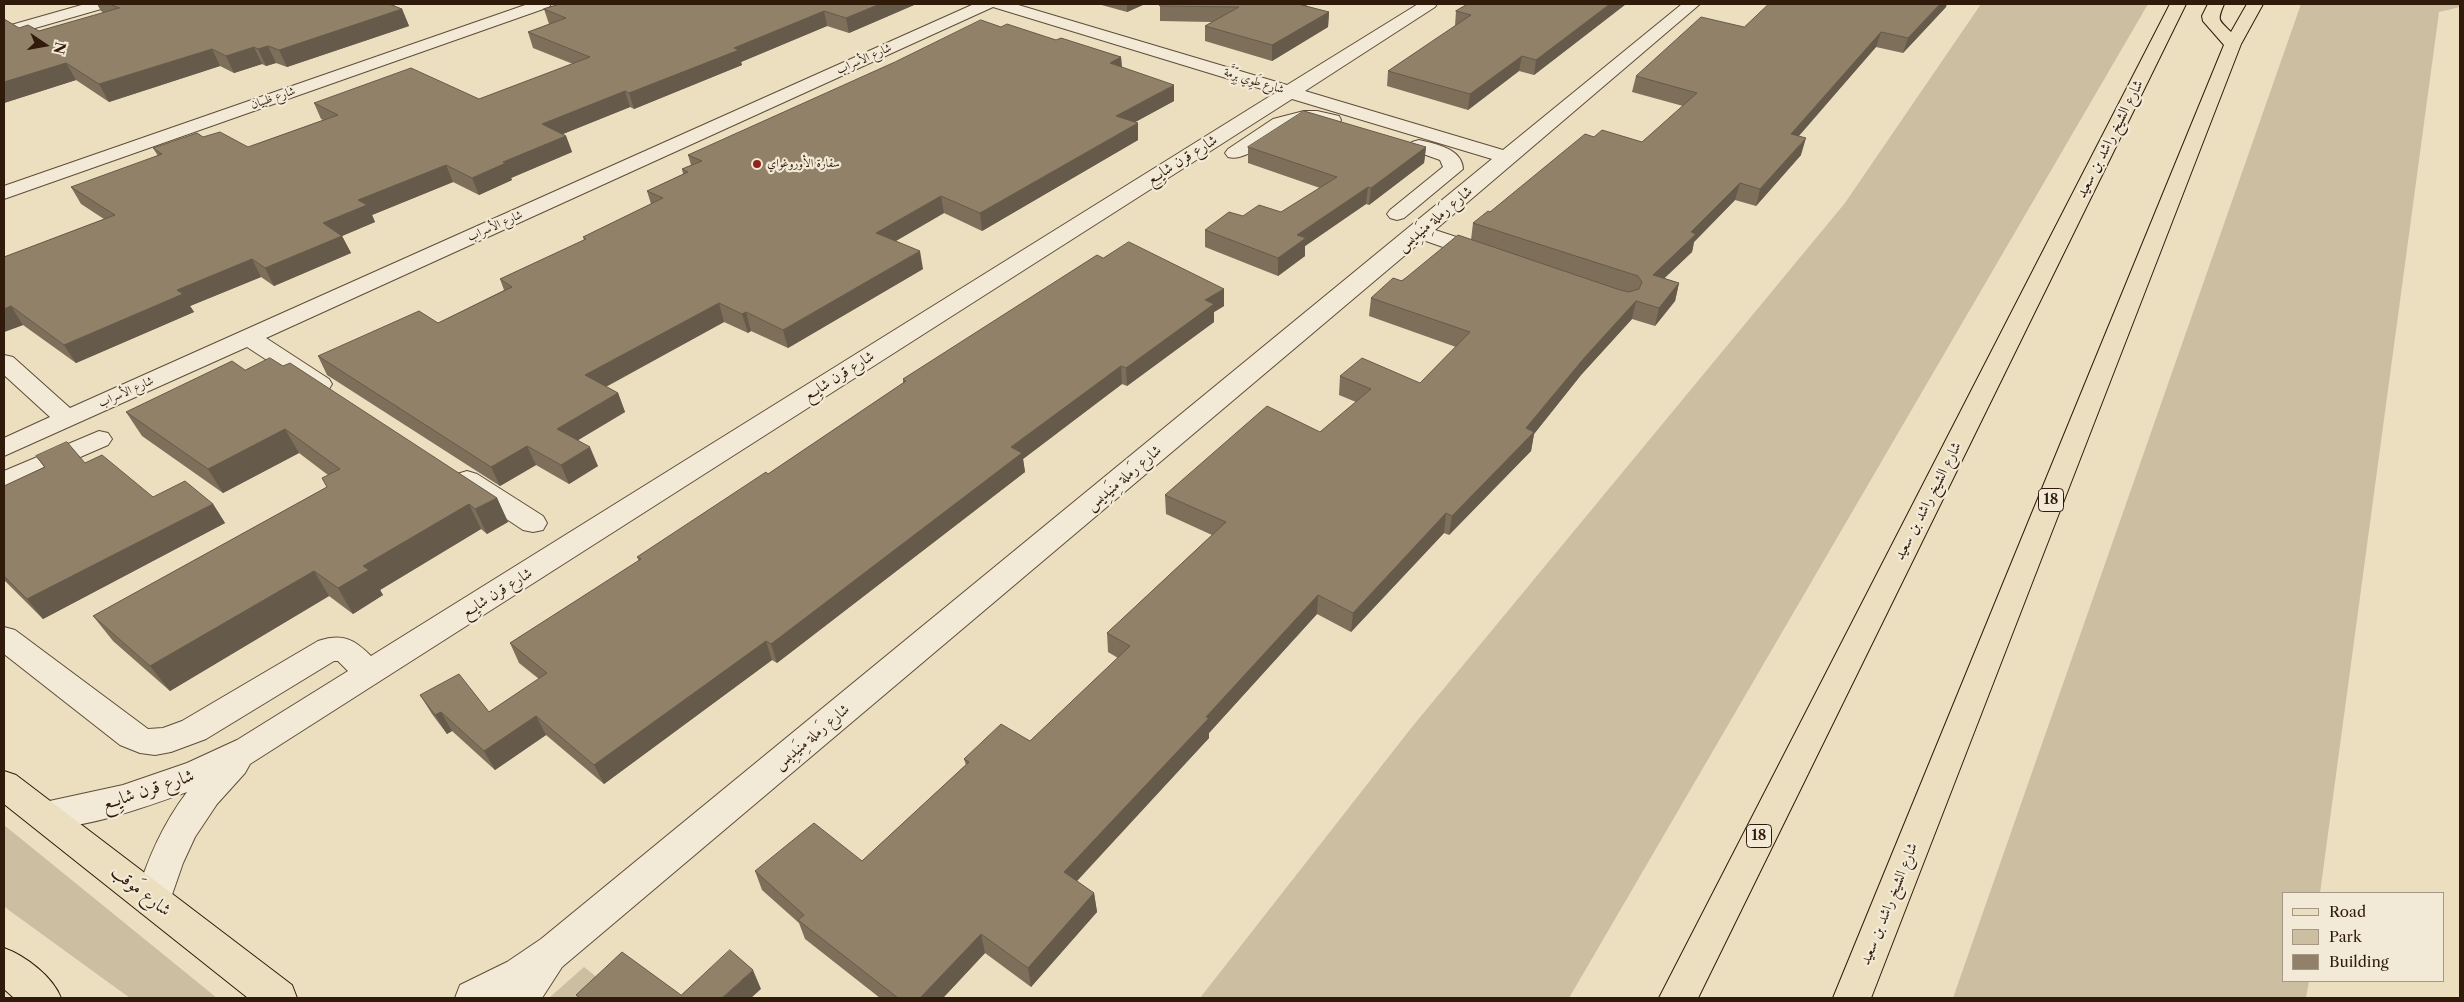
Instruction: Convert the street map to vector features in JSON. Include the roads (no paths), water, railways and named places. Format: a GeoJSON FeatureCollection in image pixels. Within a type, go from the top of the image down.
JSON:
{"type":"FeatureCollection","features":[{"type":"Feature","properties":{"kind":"main road","name":"شارع الشيخ راشد بن سعيد"},"geometry":{"type":"LineString","coordinates":[[1678,998],[2178,4]]}},
{"type":"Feature","properties":{"kind":"main road"},"geometry":{"type":"LineString","coordinates":[[2216,4],[2210,16],[2211,21],[2234,44]]}},
{"type":"Feature","properties":{"kind":"main road","name":"شارع الشيخ راشد بن سعيد"},"geometry":{"type":"LineString","coordinates":[[1852,998],[2234,44],[2254,4]]}},
{"type":"Feature","properties":{"kind":"main road","name":"شارع مَوقب"},"geometry":{"type":"LineString","coordinates":[[4,785],[278,998]]}},
{"type":"Feature","properties":{"kind":"main road"},"geometry":{"type":"LineString","coordinates":[[4,965],[42,998]]}},
{"type":"Feature","properties":{"kind":"street"},"geometry":{"type":"LineString","coordinates":[[4,32],[102,4]]}},
{"type":"Feature","properties":{"kind":"street","name":"شارع ظبيان"},"geometry":{"type":"LineString","coordinates":[[4,193],[543,4]]}},
{"type":"Feature","properties":{"kind":"street","name":"شارع الأسراب"},"geometry":{"type":"LineString","coordinates":[[6,447],[987,4]]}},
{"type":"Feature","properties":{"kind":"street","name":"شارع طَوِي بِرِّمَّة"},"geometry":{"type":"LineString","coordinates":[[999,4],[1290,92],[1390,130],[1508,158]]}},
{"type":"Feature","properties":{"kind":"street","name":"شارع قرن شايِع"},"geometry":{"type":"LineString","coordinates":[[43,815],[79,811],[154,792],[187,780],[249,749],[1429,4]]}},
{"type":"Feature","properties":{"kind":"street","name":"شارع رَملة مِنَيدِيس"},"geometry":{"type":"LineString","coordinates":[[474,998],[521,974],[554,951],[1692,4]]}},
{"type":"Feature","properties":{"kind":"street"},"geometry":{"type":"LineString","coordinates":[[1236,154],[1287,119],[1300,115],[1324,117],[1390,130],[1448,157],[1454,165],[1450,173],[1397,214]]}},
{"type":"Feature","properties":{"kind":"street"},"geometry":{"type":"LineString","coordinates":[[1420,232],[1504,260]]}},
{"type":"Feature","properties":{"kind":"street"},"geometry":{"type":"LineString","coordinates":[[248,337],[340,397]]}},
{"type":"Feature","properties":{"kind":"street"},"geometry":{"type":"LineString","coordinates":[[4,362],[67,419]]}},
{"type":"Feature","properties":{"kind":"street"},"geometry":{"type":"LineString","coordinates":[[4,481],[99,439]]}},
{"type":"Feature","properties":{"kind":"street"},"geometry":{"type":"LineString","coordinates":[[6,447],[30,469]]}},
{"type":"Feature","properties":{"kind":"street"},"geometry":{"type":"LineString","coordinates":[[449,468],[533,523]]}},
{"type":"Feature","properties":{"kind":"street"},"geometry":{"type":"LineString","coordinates":[[4,638],[132,736],[148,743],[177,738],[194,730],[329,650],[346,650],[369,673]]}},
{"type":"Feature","properties":{"kind":"street","name":"شارع قرن شايِع"},"geometry":{"type":"LineString","coordinates":[[153,901],[159,877],[181,828],[200,800],[249,749]]}},
{"type":"Feature","properties":{"kind":"street","name":"شارع رَملة مِنَيدِيس"},"geometry":{"type":"LineString","coordinates":[[520,998],[554,951]]}},
{"type":"Feature","properties":{"kind":"place","name":"سفارة الأوروغواي"},"geometry":{"type":"Point","coordinates":[757,164]}}]}
